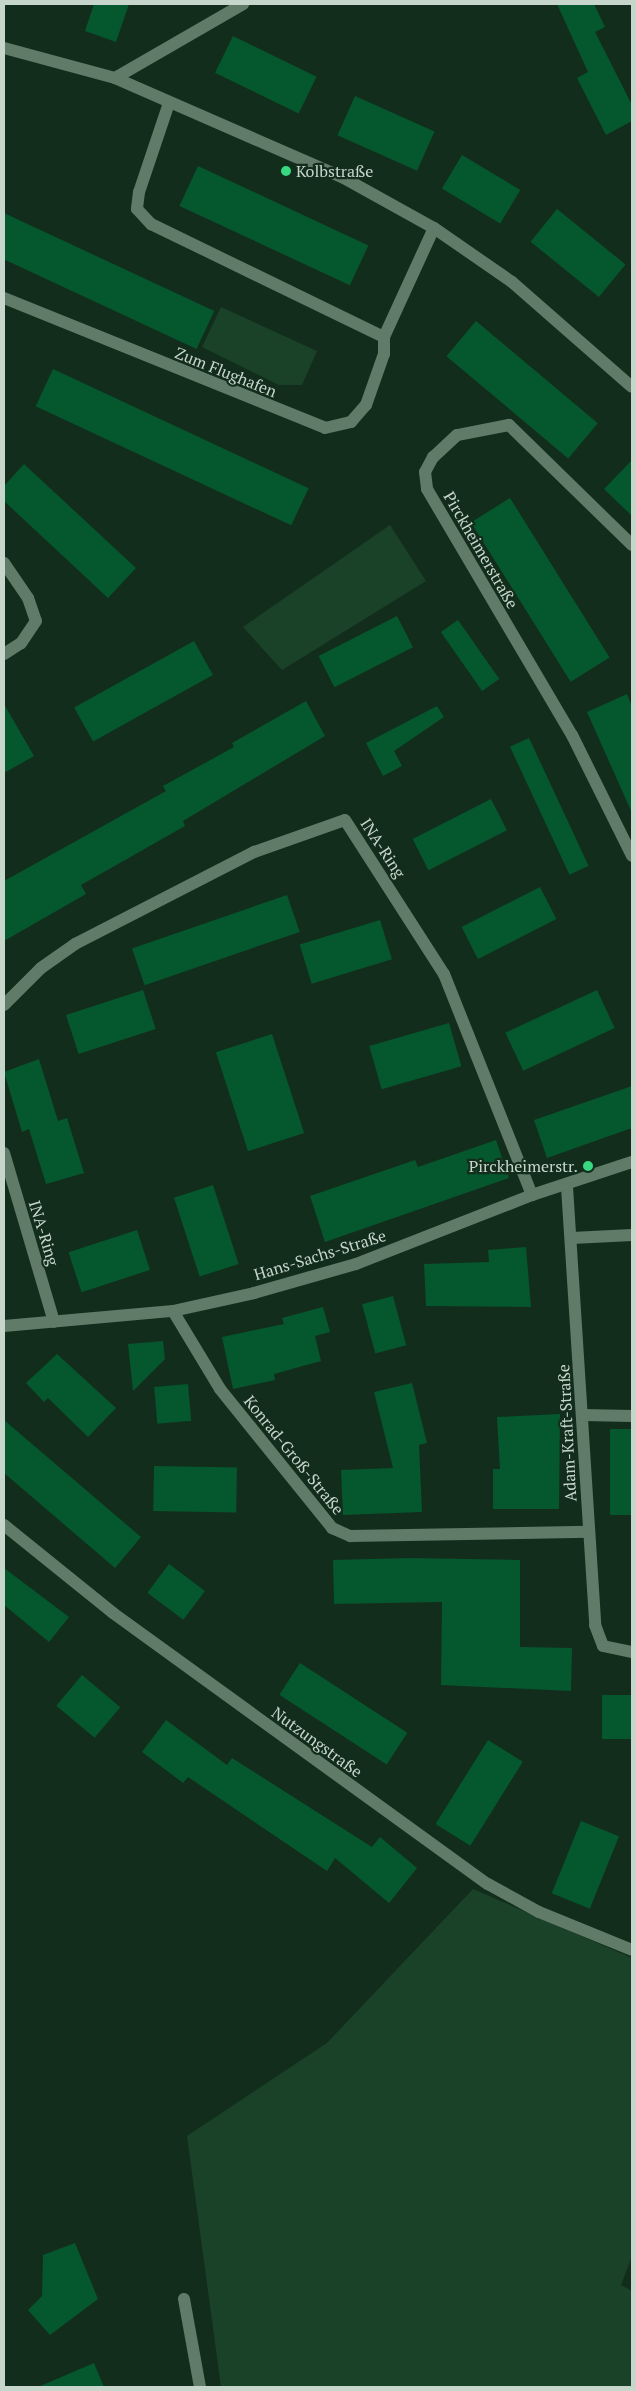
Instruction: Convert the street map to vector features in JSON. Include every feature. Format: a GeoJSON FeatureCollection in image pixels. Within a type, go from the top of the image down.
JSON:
{"type":"FeatureCollection","features":[{"type":"Feature","properties":{"kind":"street"},"geometry":{"type":"LineString","coordinates":[[115,78],[243,4]]}},
{"type":"Feature","properties":{"kind":"street"},"geometry":{"type":"LineString","coordinates":[[4,48],[115,78],[342,177],[434,228],[512,282],[632,387]]}},
{"type":"Feature","properties":{"kind":"street"},"geometry":{"type":"LineString","coordinates":[[169,103],[139,192],[137,209],[151,224],[384,337]]}},
{"type":"Feature","properties":{"kind":"street","name":"Zum Flughafen"},"geometry":{"type":"LineString","coordinates":[[4,298],[325,428],[351,422],[366,405],[384,354],[384,337],[434,228]]}},
{"type":"Feature","properties":{"kind":"street","name":"Pirckheimerstraße"},"geometry":{"type":"LineString","coordinates":[[632,545],[509,425],[458,435],[433,457],[425,472],[427,489],[572,736],[632,856]]}},
{"type":"Feature","properties":{"kind":"street"},"geometry":{"type":"LineString","coordinates":[[4,564],[28,598],[36,621],[21,643],[4,654]]}},
{"type":"Feature","properties":{"kind":"street","name":"INA-Ring"},"geometry":{"type":"LineString","coordinates":[[4,1005],[42,968],[75,944],[254,852],[345,820],[444,974],[532,1195]]}},
{"type":"Feature","properties":{"kind":"street","name":"INA-Ring"},"geometry":{"type":"LineString","coordinates":[[4,1153],[54,1322]]}},
{"type":"Feature","properties":{"kind":"street","name":"Hans-Sachs-Straße"},"geometry":{"type":"LineString","coordinates":[[4,1326],[173,1311],[356,1264],[532,1195],[566,1187],[632,1162]]}},
{"type":"Feature","properties":{"kind":"street","name":"Adam-Kraft-Straße"},"geometry":{"type":"LineString","coordinates":[[566,1187],[572,1238],[595,1625],[604,1646],[632,1652]]}},
{"type":"Feature","properties":{"kind":"street"},"geometry":{"type":"LineString","coordinates":[[572,1238],[632,1235]]}},
{"type":"Feature","properties":{"kind":"street","name":"Konrad-Groß-Straße"},"geometry":{"type":"LineString","coordinates":[[173,1311],[220,1389],[332,1528],[350,1536],[588,1532]]}},
{"type":"Feature","properties":{"kind":"street"},"geometry":{"type":"LineString","coordinates":[[583,1415],[632,1416]]}},
{"type":"Feature","properties":{"kind":"street","name":"Nutzungstraße"},"geometry":{"type":"LineString","coordinates":[[4,1525],[113,1613],[488,1884],[539,1912],[632,1950]]}},
{"type":"Feature","properties":{"kind":"street"},"geometry":{"type":"LineString","coordinates":[[184,2299],[200,2387]]}},
{"type":"Feature","properties":{"kind":"green space"},"geometry":{"type":"Polygon","coordinates":[[[221,307],[317,351],[302,385],[279,385],[202,347],[221,307]]]}},
{"type":"Feature","properties":{"kind":"green space"},"geometry":{"type":"Polygon","coordinates":[[[390,525],[426,581],[282,670],[243,627],[390,525]]]}},
{"type":"Feature","properties":{"kind":"green space"},"geometry":{"type":"Polygon","coordinates":[[[473,1889],[632,1958],[632,2256],[621,2285],[632,2291],[632,2387],[221,2387],[187,2136],[327,2043],[473,1889]]]}},
{"type":"Feature","properties":{"kind":"building"},"geometry":{"type":"Polygon","coordinates":[[[94,4],[129,4],[116,42],[85,31],[94,4]]]}},
{"type":"Feature","properties":{"kind":"building"},"geometry":{"type":"Polygon","coordinates":[[[557,4],[594,4],[605,27],[595,32],[632,105],[632,121],[606,135],[577,78],[588,72],[557,4]]]}},
{"type":"Feature","properties":{"kind":"building"},"geometry":{"type":"Polygon","coordinates":[[[233,36],[317,77],[299,114],[215,73],[233,36]]]}},
{"type":"Feature","properties":{"kind":"building"},"geometry":{"type":"Polygon","coordinates":[[[355,96],[434,131],[417,171],[338,135],[355,96]]]}},
{"type":"Feature","properties":{"kind":"building"},"geometry":{"type":"Polygon","coordinates":[[[462,155],[520,190],[500,223],[442,188],[462,155]]]}},
{"type":"Feature","properties":{"kind":"building"},"geometry":{"type":"Polygon","coordinates":[[[198,166],[368,245],[350,285],[179,206],[198,166]]]}},
{"type":"Feature","properties":{"kind":"building"},"geometry":{"type":"Polygon","coordinates":[[[557,209],[625,264],[599,297],[531,242],[557,209]]]}},
{"type":"Feature","properties":{"kind":"building"},"geometry":{"type":"Polygon","coordinates":[[[4,213],[214,311],[197,349],[4,259],[4,213]]]}},
{"type":"Feature","properties":{"kind":"building"},"geometry":{"type":"Polygon","coordinates":[[[476,321],[598,423],[568,458],[446,356],[476,321]]]}},
{"type":"Feature","properties":{"kind":"building"},"geometry":{"type":"Polygon","coordinates":[[[53,369],[309,488],[291,525],[36,406],[53,369]]]}},
{"type":"Feature","properties":{"kind":"building"},"geometry":{"type":"Polygon","coordinates":[[[632,460],[632,516],[604,489],[632,460]]]}},
{"type":"Feature","properties":{"kind":"building"},"geometry":{"type":"Polygon","coordinates":[[[24,464],[136,568],[108,598],[4,501],[4,486],[24,464]]]}},
{"type":"Feature","properties":{"kind":"building"},"geometry":{"type":"Polygon","coordinates":[[[510,498],[610,657],[571,682],[471,522],[510,498]]]}},
{"type":"Feature","properties":{"kind":"building"},"geometry":{"type":"Polygon","coordinates":[[[397,616],[413,647],[334,687],[319,656],[397,616]]]}},
{"type":"Feature","properties":{"kind":"building"},"geometry":{"type":"Polygon","coordinates":[[[458,620],[499,679],[482,691],[441,632],[458,620]]]}},
{"type":"Feature","properties":{"kind":"building"},"geometry":{"type":"Polygon","coordinates":[[[194,641],[213,675],[93,742],[74,707],[194,641]]]}},
{"type":"Feature","properties":{"kind":"building"},"geometry":{"type":"Polygon","coordinates":[[[627,694],[632,707],[632,813],[587,712],[627,694]]]}},
{"type":"Feature","properties":{"kind":"building"},"geometry":{"type":"Polygon","coordinates":[[[306,701],[325,736],[183,821],[185,826],[81,885],[86,894],[4,941],[4,881],[166,791],[163,786],[234,747],[232,743],[306,701]]]}},
{"type":"Feature","properties":{"kind":"building"},"geometry":{"type":"Polygon","coordinates":[[[4,704],[34,756],[4,773],[4,704]]]}},
{"type":"Feature","properties":{"kind":"building"},"geometry":{"type":"Polygon","coordinates":[[[437,706],[444,717],[394,751],[402,766],[383,776],[366,743],[437,706]]]}},
{"type":"Feature","properties":{"kind":"building"},"geometry":{"type":"Polygon","coordinates":[[[529,738],[589,866],[570,875],[510,747],[529,738]]]}},
{"type":"Feature","properties":{"kind":"building"},"geometry":{"type":"Polygon","coordinates":[[[491,799],[507,830],[428,870],[413,839],[491,799]]]}},
{"type":"Feature","properties":{"kind":"building"},"geometry":{"type":"Polygon","coordinates":[[[540,887],[556,919],[478,959],[462,927],[540,887]]]}},
{"type":"Feature","properties":{"kind":"building"},"geometry":{"type":"Polygon","coordinates":[[[287,895],[300,932],[145,985],[132,948],[287,895]]]}},
{"type":"Feature","properties":{"kind":"building"},"geometry":{"type":"Polygon","coordinates":[[[380,920],[392,959],[312,984],[300,945],[380,920]]]}},
{"type":"Feature","properties":{"kind":"building"},"geometry":{"type":"Polygon","coordinates":[[[143,990],[156,1029],[79,1054],[66,1015],[143,990]]]}},
{"type":"Feature","properties":{"kind":"building"},"geometry":{"type":"Polygon","coordinates":[[[597,990],[615,1028],[523,1071],[505,1033],[597,990]]]}},
{"type":"Feature","properties":{"kind":"building"},"geometry":{"type":"Polygon","coordinates":[[[449,1023],[461,1066],[382,1089],[369,1046],[449,1023]]]}},
{"type":"Feature","properties":{"kind":"building"},"geometry":{"type":"Polygon","coordinates":[[[272,1034],[304,1133],[248,1151],[216,1052],[272,1034]]]}},
{"type":"Feature","properties":{"kind":"building"},"geometry":{"type":"Polygon","coordinates":[[[39,1059],[58,1121],[67,1118],[84,1173],[46,1184],[29,1129],[22,1132],[4,1072],[39,1059]]]}},
{"type":"Feature","properties":{"kind":"building"},"geometry":{"type":"Polygon","coordinates":[[[632,1086],[632,1128],[547,1158],[534,1120],[632,1086]]]}},
{"type":"Feature","properties":{"kind":"building"},"geometry":{"type":"Polygon","coordinates":[[[496,1140],[509,1178],[325,1242],[310,1196],[415,1160],[418,1167],[496,1140]]]}},
{"type":"Feature","properties":{"kind":"building"},"geometry":{"type":"Polygon","coordinates":[[[213,1185],[239,1264],[200,1277],[174,1198],[213,1185]]]}},
{"type":"Feature","properties":{"kind":"building"},"geometry":{"type":"Polygon","coordinates":[[[137,1230],[150,1270],[82,1292],[69,1252],[137,1230]]]}},
{"type":"Feature","properties":{"kind":"building"},"geometry":{"type":"Polygon","coordinates":[[[526,1247],[531,1307],[426,1306],[424,1264],[489,1262],[488,1250],[526,1247]]]}},
{"type":"Feature","properties":{"kind":"building"},"geometry":{"type":"Polygon","coordinates":[[[393,1296],[406,1345],[375,1354],[362,1304],[393,1296]]]}},
{"type":"Feature","properties":{"kind":"building"},"geometry":{"type":"Polygon","coordinates":[[[323,1307],[330,1332],[315,1336],[321,1361],[274,1374],[275,1380],[233,1389],[222,1337],[284,1324],[282,1318],[323,1307]]]}},
{"type":"Feature","properties":{"kind":"building"},"geometry":{"type":"Polygon","coordinates":[[[163,1341],[165,1359],[133,1391],[128,1344],[163,1341]]]}},
{"type":"Feature","properties":{"kind":"building"},"geometry":{"type":"Polygon","coordinates":[[[57,1354],[116,1408],[88,1437],[48,1398],[44,1402],[26,1383],[57,1354]]]}},
{"type":"Feature","properties":{"kind":"building"},"geometry":{"type":"Polygon","coordinates":[[[412,1383],[427,1443],[419,1445],[422,1512],[343,1515],[341,1470],[393,1468],[374,1392],[412,1383]]]}},
{"type":"Feature","properties":{"kind":"building"},"geometry":{"type":"Polygon","coordinates":[[[188,1384],[191,1421],[157,1424],[154,1387],[188,1384]]]}},
{"type":"Feature","properties":{"kind":"building"},"geometry":{"type":"Polygon","coordinates":[[[560,1414],[559,1509],[493,1509],[493,1469],[500,1469],[497,1417],[560,1414]]]}},
{"type":"Feature","properties":{"kind":"building"},"geometry":{"type":"Polygon","coordinates":[[[4,1420],[141,1537],[115,1568],[4,1473],[4,1420]]]}},
{"type":"Feature","properties":{"kind":"building"},"geometry":{"type":"Polygon","coordinates":[[[610,1429],[632,1429],[632,1515],[610,1515],[610,1429]]]}},
{"type":"Feature","properties":{"kind":"building"},"geometry":{"type":"Polygon","coordinates":[[[154,1466],[237,1467],[236,1512],[153,1511],[154,1466]]]}},
{"type":"Feature","properties":{"kind":"building"},"geometry":{"type":"Polygon","coordinates":[[[410,1558],[520,1560],[520,1647],[572,1648],[571,1691],[441,1685],[442,1602],[334,1604],[333,1560],[410,1558]]]}},
{"type":"Feature","properties":{"kind":"building"},"geometry":{"type":"Polygon","coordinates":[[[169,1564],[205,1591],[183,1620],[147,1593],[169,1564]]]}},
{"type":"Feature","properties":{"kind":"building"},"geometry":{"type":"Polygon","coordinates":[[[4,1568],[69,1617],[49,1642],[4,1605],[4,1568]]]}},
{"type":"Feature","properties":{"kind":"building"},"geometry":{"type":"Polygon","coordinates":[[[300,1663],[407,1733],[387,1765],[279,1695],[300,1663]]]}},
{"type":"Feature","properties":{"kind":"building"},"geometry":{"type":"Polygon","coordinates":[[[82,1675],[120,1707],[95,1738],[56,1706],[82,1675]]]}},
{"type":"Feature","properties":{"kind":"building"},"geometry":{"type":"Polygon","coordinates":[[[602,1695],[632,1695],[632,1739],[602,1739],[602,1695]]]}},
{"type":"Feature","properties":{"kind":"building"},"geometry":{"type":"Polygon","coordinates":[[[166,1720],[227,1765],[232,1758],[372,1847],[380,1837],[417,1868],[389,1903],[335,1858],[327,1871],[188,1777],[183,1783],[142,1752],[166,1720]]]}},
{"type":"Feature","properties":{"kind":"building"},"geometry":{"type":"Polygon","coordinates":[[[488,1740],[523,1762],[470,1846],[436,1824],[488,1740]]]}},
{"type":"Feature","properties":{"kind":"building"},"geometry":{"type":"Polygon","coordinates":[[[581,1821],[619,1836],[590,1909],[552,1893],[581,1821]]]}},
{"type":"Feature","properties":{"kind":"building"},"geometry":{"type":"Polygon","coordinates":[[[75,2243],[98,2299],[50,2335],[28,2310],[42,2296],[43,2255],[75,2243]]]}},
{"type":"Feature","properties":{"kind":"building"},"geometry":{"type":"Polygon","coordinates":[[[94,2363],[104,2387],[38,2387],[94,2363]]]}},
{"type":"Feature","properties":{"kind":"place","name":"Kolbstraße"},"geometry":{"type":"Point","coordinates":[286,171]}},
{"type":"Feature","properties":{"kind":"place","name":"Pirckheimerstr."},"geometry":{"type":"Point","coordinates":[588,1166]}}]}
